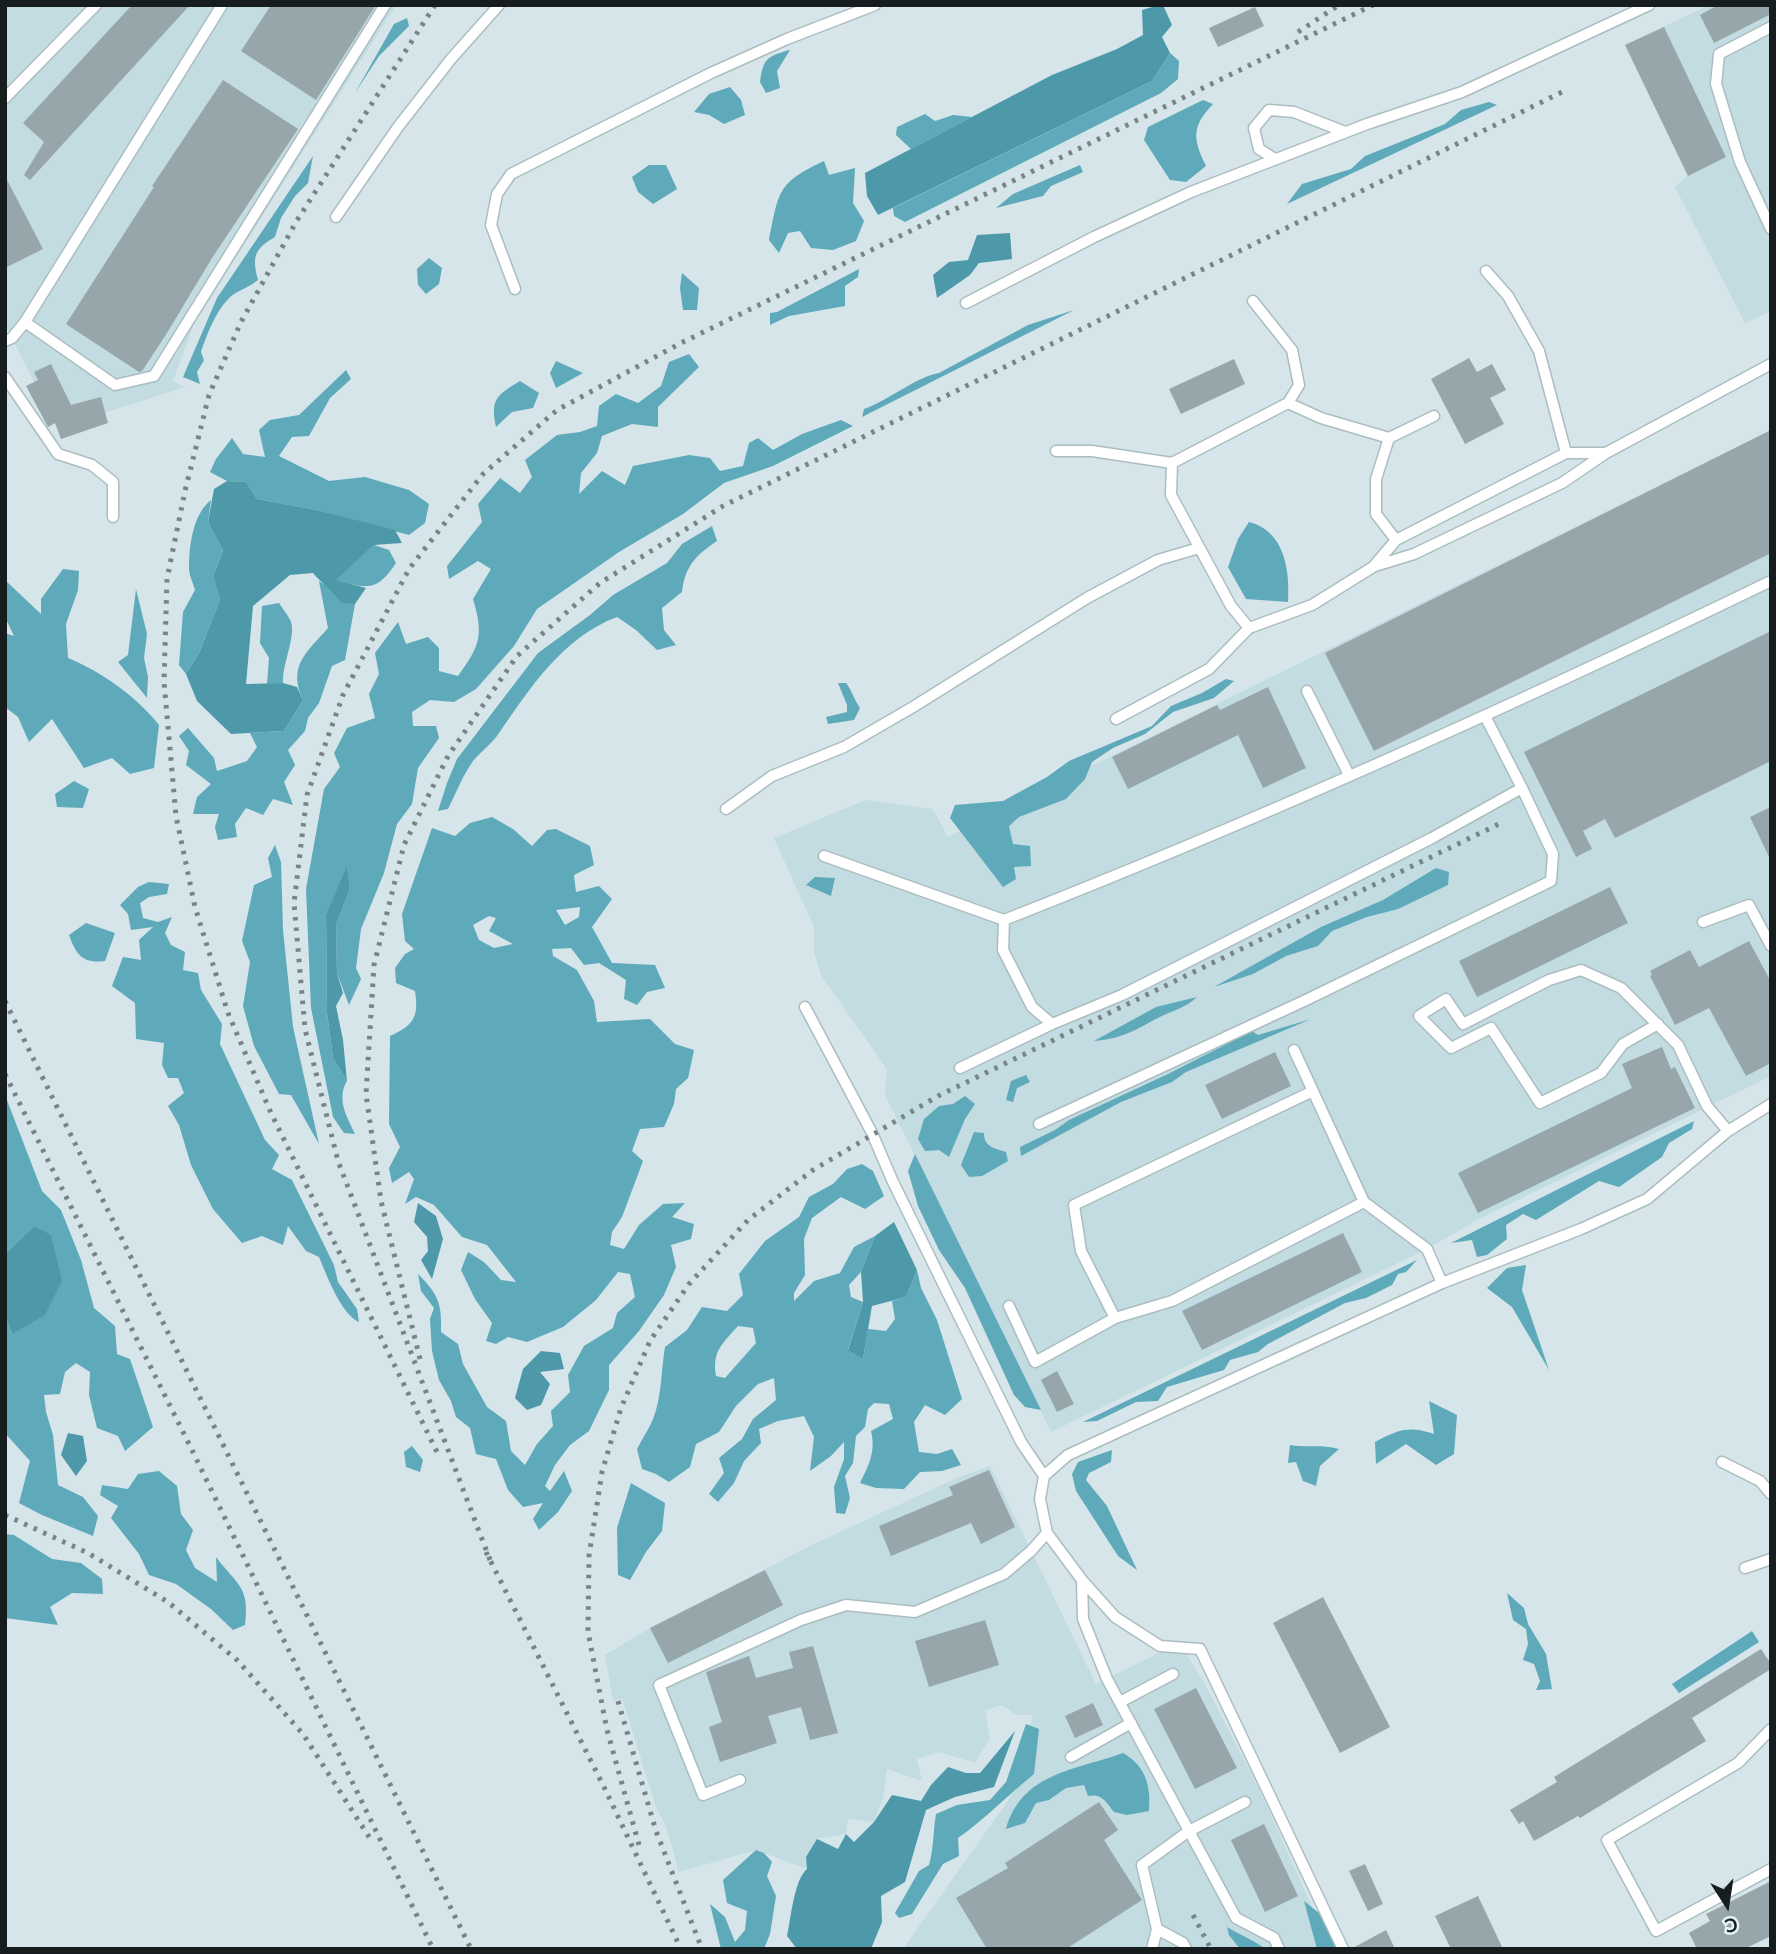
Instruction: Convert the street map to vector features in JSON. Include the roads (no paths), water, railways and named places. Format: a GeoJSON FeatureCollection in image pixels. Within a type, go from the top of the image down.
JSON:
{"type":"FeatureCollection","features":[{"type":"Feature","properties":{"kind":"lane"},"geometry":{"type":"LineString","coordinates":[[5,98],[96,5]]}},
{"type":"Feature","properties":{"kind":"lane"},"geometry":{"type":"LineString","coordinates":[[5,341],[12,338],[24,322],[222,5]]}},
{"type":"Feature","properties":{"kind":"lane"},"geometry":{"type":"LineString","coordinates":[[24,322],[115,385],[154,376],[386,5]]}},
{"type":"Feature","properties":{"kind":"lane"},"geometry":{"type":"LineString","coordinates":[[336,217],[398,127],[451,59],[499,5]]}},
{"type":"Feature","properties":{"kind":"lane"},"geometry":{"type":"LineString","coordinates":[[515,289],[491,225],[496,194],[511,174],[711,73],[787,39],[875,5]]}},
{"type":"Feature","properties":{"kind":"lane"},"geometry":{"type":"LineString","coordinates":[[966,303],[1094,237],[1191,192],[1345,132],[1462,92],[1649,5]]}},
{"type":"Feature","properties":{"kind":"lane"},"geometry":{"type":"LineString","coordinates":[[1771,27],[1719,54],[1716,84],[1740,162],[1771,229]]}},
{"type":"Feature","properties":{"kind":"lane"},"geometry":{"type":"LineString","coordinates":[[1275,159],[1259,149],[1254,128],[1269,110],[1294,112],[1345,132]]}},
{"type":"Feature","properties":{"kind":"lane"},"geometry":{"type":"LineString","coordinates":[[1486,271],[1508,296],[1539,351],[1566,453]]}},
{"type":"Feature","properties":{"kind":"lane"},"geometry":{"type":"LineString","coordinates":[[1056,451],[1092,452],[1172,463],[1288,403],[1300,385],[1292,350],[1253,301]]}},
{"type":"Feature","properties":{"kind":"lane"},"geometry":{"type":"LineString","coordinates":[[1373,566],[1414,554],[1562,482],[1606,453],[1771,364]]}},
{"type":"Feature","properties":{"kind":"lane"},"geometry":{"type":"LineString","coordinates":[[5,377],[58,454],[92,464],[113,482],[113,517]]}},
{"type":"Feature","properties":{"kind":"lane"},"geometry":{"type":"LineString","coordinates":[[1288,403],[1321,418],[1389,438],[1434,416]]}},
{"type":"Feature","properties":{"kind":"lane"},"geometry":{"type":"LineString","coordinates":[[1389,438],[1376,479],[1376,514],[1396,540]]}},
{"type":"Feature","properties":{"kind":"lane"},"geometry":{"type":"LineString","coordinates":[[1116,719],[1209,669],[1249,628],[1312,605],[1373,566],[1396,540],[1566,453],[1606,453]]}},
{"type":"Feature","properties":{"kind":"lane"},"geometry":{"type":"LineString","coordinates":[[1172,463],[1171,495],[1231,606],[1249,628]]}},
{"type":"Feature","properties":{"kind":"lane"},"geometry":{"type":"LineString","coordinates":[[726,810],[772,776],[844,747],[1087,598],[1158,560],[1199,548]]}},
{"type":"Feature","properties":{"kind":"lane"},"geometry":{"type":"LineString","coordinates":[[824,856],[1004,920],[1110,878],[1485,716],[1771,581]]}},
{"type":"Feature","properties":{"kind":"lane"},"geometry":{"type":"LineString","coordinates":[[1307,691],[1349,775]]}},
{"type":"Feature","properties":{"kind":"lane"},"geometry":{"type":"LineString","coordinates":[[1039,1124],[1306,1000],[1550,881],[1553,853],[1485,716]]}},
{"type":"Feature","properties":{"kind":"lane"},"geometry":{"type":"LineString","coordinates":[[960,1068],[1052,1024],[1122,995],[1432,838],[1522,788]]}},
{"type":"Feature","properties":{"kind":"lane"},"geometry":{"type":"LineString","coordinates":[[1703,922],[1749,905],[1771,946]]}},
{"type":"Feature","properties":{"kind":"lane"},"geometry":{"type":"LineString","coordinates":[[1004,920],[1003,950],[1031,1007],[1052,1024]]}},
{"type":"Feature","properties":{"kind":"lane"},"geometry":{"type":"LineString","coordinates":[[1658,1024],[1623,1044],[1601,1073],[1540,1103],[1491,1028],[1451,1048],[1419,1016],[1446,999],[1464,1024],[1549,980],[1581,970],[1620,988],[1658,1024],[1678,1045],[1707,1106],[1728,1131]]}},
{"type":"Feature","properties":{"kind":"lane"},"geometry":{"type":"LineString","coordinates":[[805,1007],[872,1133],[1021,1443],[1044,1476]]}},
{"type":"Feature","properties":{"kind":"lane"},"geometry":{"type":"LineString","coordinates":[[1294,1050],[1364,1202],[1427,1249],[1442,1283]]}},
{"type":"Feature","properties":{"kind":"lane"},"geometry":{"type":"LineString","coordinates":[[1115,1318],[1081,1251],[1074,1205],[1313,1091]]}},
{"type":"Feature","properties":{"kind":"lane"},"geometry":{"type":"LineString","coordinates":[[1343,1949],[1200,1649],[1160,1646],[1115,1617],[1082,1580],[1047,1533],[1040,1499],[1044,1476],[1068,1455],[1442,1283],[1581,1229],[1647,1199],[1728,1131],[1771,1104]]}},
{"type":"Feature","properties":{"kind":"lane"},"geometry":{"type":"LineString","coordinates":[[1009,1306],[1035,1362],[1115,1318],[1172,1301],[1364,1202]]}},
{"type":"Feature","properties":{"kind":"lane"},"geometry":{"type":"LineString","coordinates":[[1722,1462],[1760,1481],[1771,1494]]}},
{"type":"Feature","properties":{"kind":"lane"},"geometry":{"type":"LineString","coordinates":[[740,1780],[703,1795],[659,1685],[801,1620],[846,1605],[915,1612],[1004,1574],[1047,1533]]}},
{"type":"Feature","properties":{"kind":"lane"},"geometry":{"type":"LineString","coordinates":[[1745,1568],[1771,1559]]}},
{"type":"Feature","properties":{"kind":"lane"},"geometry":{"type":"LineString","coordinates":[[1082,1580],[1083,1619],[1107,1679],[1236,1918],[1274,1938],[1279,1949]]}},
{"type":"Feature","properties":{"kind":"lane"},"geometry":{"type":"LineString","coordinates":[[1120,1702],[1173,1674]]}},
{"type":"Feature","properties":{"kind":"lane"},"geometry":{"type":"LineString","coordinates":[[1071,1757],[1131,1723]]}},
{"type":"Feature","properties":{"kind":"lane"},"geometry":{"type":"LineString","coordinates":[[1771,1729],[1738,1763],[1607,1840],[1656,1931],[1771,1869]]}},
{"type":"Feature","properties":{"kind":"lane"},"geometry":{"type":"LineString","coordinates":[[1152,1949],[1157,1929],[1142,1865],[1189,1831],[1245,1802]]}},
{"type":"Feature","properties":{"kind":"lane"},"geometry":{"type":"LineString","coordinates":[[1157,1929],[1183,1943],[1186,1949]]}},
{"type":"Feature","properties":{"kind":"railway"},"geometry":{"type":"LineString","coordinates":[[435,5],[296,222],[241,322],[209,395],[167,579],[164,682],[176,816],[195,907],[228,1013],[271,1113],[437,1452]]}},
{"type":"Feature","properties":{"kind":"railway"},"geometry":{"type":"LineString","coordinates":[[1298,32],[1339,5]]}},
{"type":"Feature","properties":{"kind":"railway"},"geometry":{"type":"LineString","coordinates":[[490,1560],[338,1161],[305,1029],[294,903],[307,795],[343,695],[409,569],[483,474],[557,410],[681,343],[1373,5]]}},
{"type":"Feature","properties":{"kind":"railway"},"geometry":{"type":"LineString","coordinates":[[420,1359],[381,1201],[366,1094],[374,965],[404,845],[448,756],[517,656],[600,583],[723,506],[1562,92]]}},
{"type":"Feature","properties":{"kind":"railway"},"geometry":{"type":"LineString","coordinates":[[639,1845],[607,1730],[588,1632],[589,1556],[602,1472],[621,1408],[650,1341],[689,1284],[748,1220],[813,1170],[938,1096],[1501,823]]}},
{"type":"Feature","properties":{"kind":"railway"},"geometry":{"type":"LineString","coordinates":[[5,1001],[471,1949]]}},
{"type":"Feature","properties":{"kind":"railway"},"geometry":{"type":"LineString","coordinates":[[5,1074],[192,1450],[433,1949]]}},
{"type":"Feature","properties":{"kind":"railway"},"geometry":{"type":"LineString","coordinates":[[5,1515],[88,1553],[168,1602],[237,1660],[303,1734],[371,1840]]}},
{"type":"Feature","properties":{"kind":"railway"},"geometry":{"type":"LineString","coordinates":[[486,1552],[604,1787],[681,1949]]}},
{"type":"Feature","properties":{"kind":"railway"},"geometry":{"type":"LineString","coordinates":[[618,1701],[656,1831],[702,1949]]}},
{"type":"Feature","properties":{"kind":"railway"},"geometry":{"type":"LineString","coordinates":[[1193,1915],[1211,1949]]}}]}
